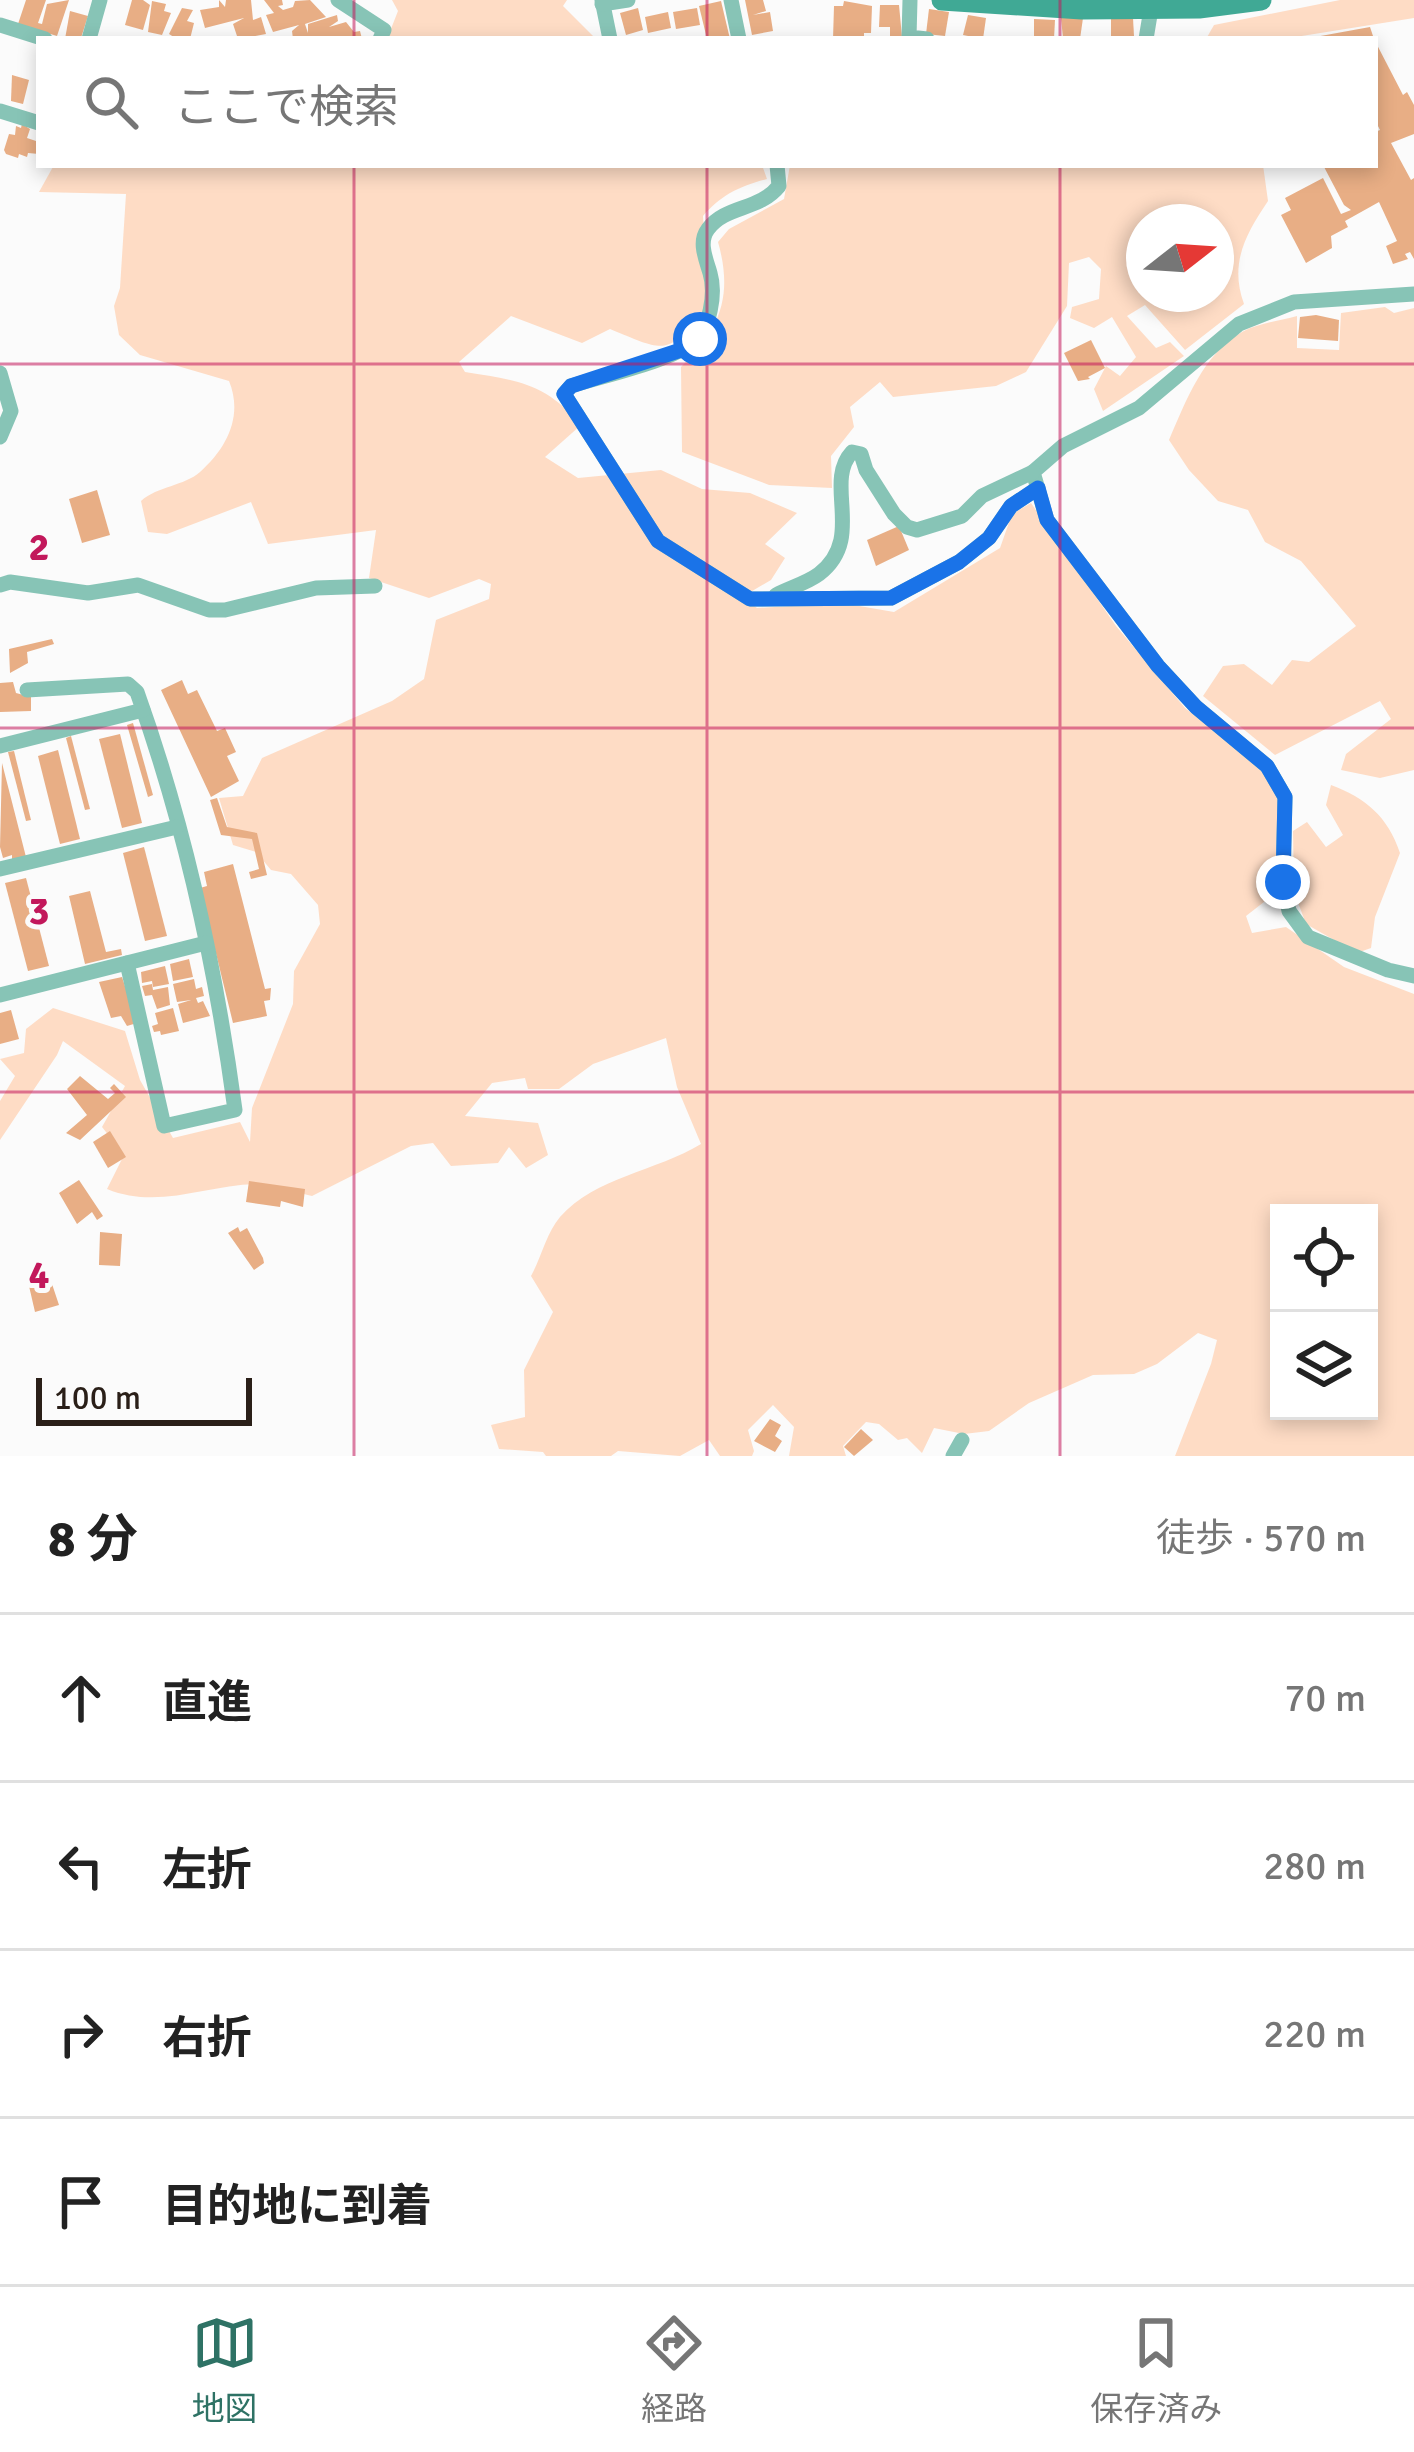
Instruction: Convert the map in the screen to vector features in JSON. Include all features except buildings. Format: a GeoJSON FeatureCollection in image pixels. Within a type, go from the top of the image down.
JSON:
{"type":"FeatureCollection","features":[{"type":"Feature","properties":{"kind":"street"},"geometry":{"type":"LineString","coordinates":[[89,36],[100,0]]}},
{"type":"Feature","properties":{"kind":"street"},"geometry":{"type":"LineString","coordinates":[[338,0],[384,30],[381,36]]}},
{"type":"Feature","properties":{"kind":"street"},"geometry":{"type":"LineString","coordinates":[[609,36],[602,2],[628,0]]}},
{"type":"Feature","properties":{"kind":"street"},"geometry":{"type":"LineString","coordinates":[[731,0],[738,36]]}},
{"type":"Feature","properties":{"kind":"street"},"geometry":{"type":"LineString","coordinates":[[909,36],[910,0]]}},
{"type":"Feature","properties":{"kind":"street"},"geometry":{"type":"LineString","coordinates":[[943,0],[1151,9],[1228,7],[1261,0]]}},
{"type":"Feature","properties":{"kind":"street"},"geometry":{"type":"LineString","coordinates":[[1146,36],[1151,9]]}},
{"type":"Feature","properties":{"kind":"street"},"geometry":{"type":"LineString","coordinates":[[0,25],[36,36]]}},
{"type":"Feature","properties":{"kind":"street"},"geometry":{"type":"LineString","coordinates":[[0,111],[36,122]]}},
{"type":"Feature","properties":{"kind":"street"},"geometry":{"type":"LineString","coordinates":[[777,168],[779,186],[772,196],[719,219],[705,234],[714,299],[700,339],[681,350],[571,386],[564,394],[658,541],[750,599],[891,598],[959,562],[989,538],[1063,446],[1139,408],[1239,324],[1294,302],[1414,294]]}},
{"type":"Feature","properties":{"kind":"street"},"geometry":{"type":"LineString","coordinates":[[0,373],[11,411],[0,437]]}},
{"type":"Feature","properties":{"kind":"street"},"geometry":{"type":"LineString","coordinates":[[768,599],[818,574],[838,552],[844,532],[842,477],[846,457],[852,452],[861,454],[894,514],[917,530],[962,516],[982,496],[1036,480]]}},
{"type":"Feature","properties":{"kind":"street"},"geometry":{"type":"LineString","coordinates":[[1036,480],[1047,520],[1158,666],[1196,707],[1267,766],[1285,797],[1283,882],[1289,911],[1308,937],[1414,976]]}},
{"type":"Feature","properties":{"kind":"street"},"geometry":{"type":"LineString","coordinates":[[0,585],[10,582],[88,593],[138,585],[209,610],[316,588],[375,586]]}},
{"type":"Feature","properties":{"kind":"street"},"geometry":{"type":"LineString","coordinates":[[27,690],[128,684],[137,692],[206,943],[221,1008],[235,1110],[164,1126],[127,963]]}},
{"type":"Feature","properties":{"kind":"street"},"geometry":{"type":"LineString","coordinates":[[0,746],[143,710]]}},
{"type":"Feature","properties":{"kind":"street"},"geometry":{"type":"LineString","coordinates":[[0,869],[177,827]]}},
{"type":"Feature","properties":{"kind":"street"},"geometry":{"type":"LineString","coordinates":[[0,995],[206,943]]}},
{"type":"Feature","properties":{"kind":"shaded area"},"geometry":{"type":"Polygon","coordinates":[[[392,0],[567,0],[563,6],[593,36],[388,36],[398,11],[392,0]]]}},
{"type":"Feature","properties":{"kind":"shaded area"},"geometry":{"type":"Polygon","coordinates":[[[1340,0],[1414,0],[1414,18],[1302,36],[1208,36],[1214,25],[1340,0]]]}},
{"type":"Feature","properties":{"kind":"shaded area"},"geometry":{"type":"Polygon","coordinates":[[[52,168],[763,168],[767,179],[732,192],[703,216],[709,306],[675,341],[656,346],[610,329],[582,343],[511,316],[459,362],[465,372],[529,386],[568,411],[581,425],[545,457],[578,478],[661,470],[702,489],[750,493],[797,513],[765,544],[785,558],[771,580],[742,597],[757,608],[842,603],[894,612],[1000,548],[1012,514],[1031,503],[1116,626],[1185,708],[1261,767],[1281,802],[1273,895],[1246,916],[1252,933],[1286,927],[1344,967],[1414,994],[1414,1456],[1175,1456],[1217,1340],[1198,1333],[1157,1364],[1134,1374],[1093,1375],[1029,1403],[989,1431],[964,1434],[934,1428],[922,1453],[907,1438],[898,1440],[879,1424],[866,1422],[843,1446],[846,1456],[789,1456],[794,1427],[773,1405],[748,1430],[752,1456],[720,1456],[709,1440],[680,1456],[618,1451],[611,1456],[546,1456],[499,1449],[491,1425],[525,1417],[524,1370],[553,1312],[531,1276],[555,1223],[574,1203],[608,1183],[701,1144],[677,1087],[666,1038],[593,1064],[559,1089],[528,1089],[525,1078],[492,1083],[465,1116],[538,1123],[548,1155],[526,1168],[509,1147],[498,1163],[451,1166],[433,1143],[411,1146],[312,1196],[257,1184],[163,1197],[126,1195],[107,1189],[124,1155],[102,1127],[125,1086],[63,1041],[0,1140],[0,1101],[15,1076],[0,1059],[24,1053],[26,1029],[53,1008],[125,1031],[140,1080],[173,1138],[240,1122],[250,1142],[252,1108],[293,1004],[294,971],[320,924],[318,905],[291,874],[271,870],[256,852],[233,845],[219,798],[243,796],[262,758],[392,701],[424,679],[436,620],[489,599],[491,584],[479,579],[429,598],[369,578],[376,530],[268,544],[251,502],[167,534],[148,532],[141,501],[194,477],[210,462],[230,430],[233,394],[229,381],[140,355],[119,335],[114,306],[120,288],[126,194],[39,192],[52,168]]]}},
{"type":"Feature","properties":{"kind":"shaded area"},"geometry":{"type":"Polygon","coordinates":[[[789,168],[1263,168],[1268,201],[1242,250],[1238,275],[1244,304],[1234,312],[1234,204],[1126,204],[1126,312],[1134,312],[1127,316],[1156,348],[1170,342],[1184,356],[1103,411],[1094,389],[1106,366],[1120,376],[1136,357],[1112,317],[1094,328],[1070,318],[1072,307],[1099,299],[1101,269],[1089,257],[1069,263],[1067,306],[1026,372],[996,386],[893,397],[880,382],[850,407],[854,427],[831,456],[832,488],[769,485],[682,452],[681,367],[706,339],[720,310],[724,279],[718,242],[729,229],[784,199],[789,168]]]}},
{"type":"Feature","properties":{"kind":"shaded area"},"geometry":{"type":"Polygon","coordinates":[[[1385,307],[1394,313],[1414,308],[1414,770],[1380,778],[1341,770],[1346,754],[1391,719],[1380,701],[1275,755],[1203,696],[1223,666],[1244,664],[1272,685],[1292,660],[1309,662],[1356,626],[1301,561],[1265,542],[1248,510],[1218,501],[1169,440],[1206,366],[1242,332],[1297,316],[1297,348],[1339,350],[1341,313],[1385,307]]]}},
{"type":"Feature","properties":{"kind":"shaded area"},"geometry":{"type":"Polygon","coordinates":[[[1151,312],[1234,312],[1185,350],[1151,312]]]}},
{"type":"Feature","properties":{"kind":"shaded area"},"geometry":{"type":"Polygon","coordinates":[[[1331,785],[1374,810],[1400,853],[1375,917],[1371,948],[1357,953],[1306,924],[1294,892],[1293,831],[1307,822],[1326,847],[1343,835],[1326,805],[1331,785]]]}},
{"type":"Feature","properties":{"kind":"route"},"geometry":{"type":"LineString","coordinates":[[700,339],[681,350],[571,386],[564,394],[658,541],[750,599],[891,598],[959,562],[989,538],[1011,506],[1038,488],[1047,520],[1158,666],[1196,707],[1267,766],[1285,797],[1283,882]]}}]}
